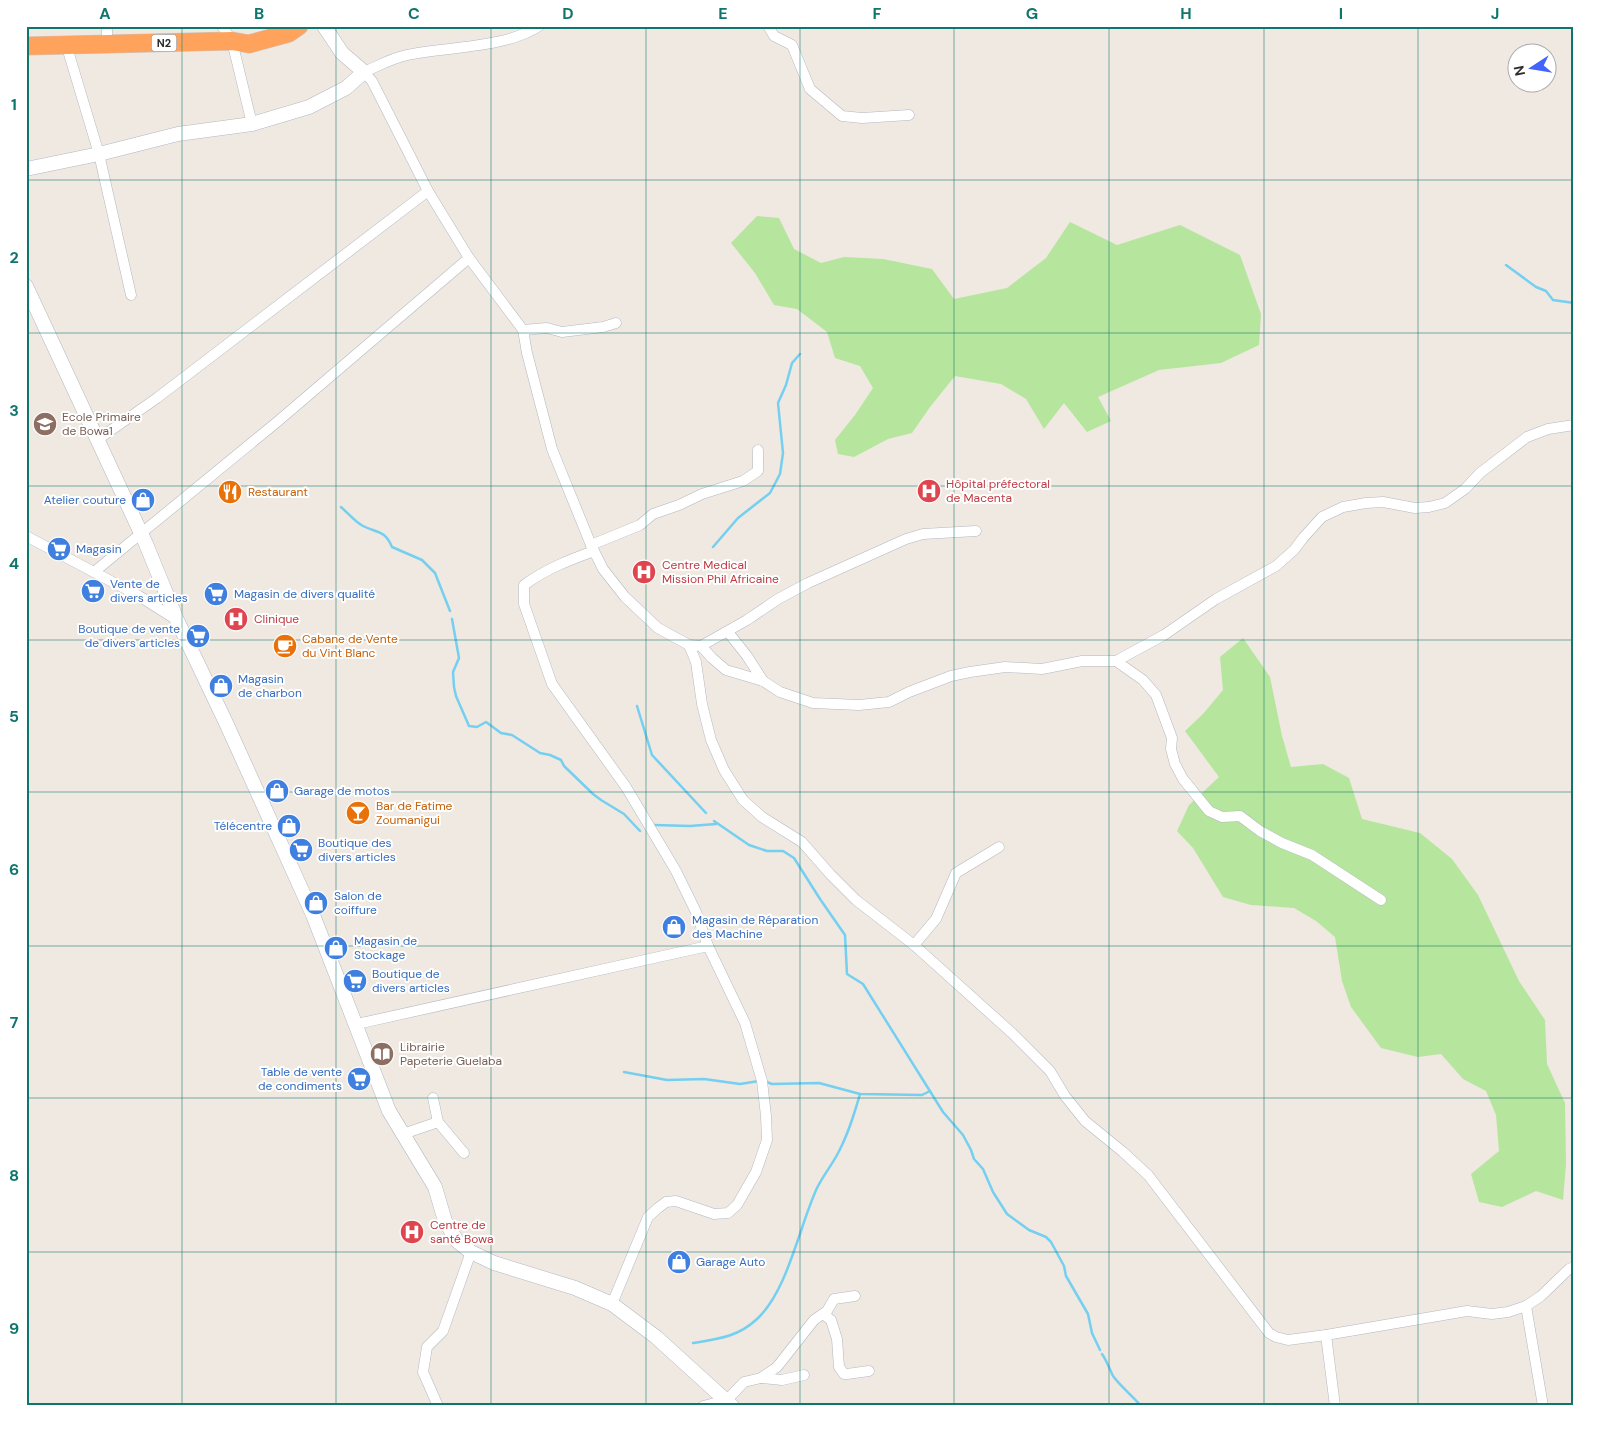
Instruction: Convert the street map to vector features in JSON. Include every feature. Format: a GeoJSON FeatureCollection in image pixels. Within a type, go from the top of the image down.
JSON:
{"type":"FeatureCollection","features":[{"type":"Feature","properties":{"kind":"highway","name":"N2"},"geometry":{"type":"LineString","coordinates":[[26,46],[66,44],[107,35],[249,44],[288,32],[299,26]]}},
{"type":"Feature","properties":{"kind":"main road"},"geometry":{"type":"LineString","coordinates":[[26,169],[99,154],[178,134],[252,124],[309,107],[346,88],[364,72],[342,53],[324,26]]}},
{"type":"Feature","properties":{"kind":"main road"},"geometry":{"type":"LineString","coordinates":[[26,286],[313,915],[357,1024],[374,1076],[389,1111],[435,1187],[445,1221],[457,1241],[471,1252],[494,1263],[575,1288],[612,1304],[656,1337],[729,1403]]}},
{"type":"Feature","properties":{"kind":"street"},"geometry":{"type":"LineString","coordinates":[[222,26],[232,42],[252,124]]}},
{"type":"Feature","properties":{"kind":"street"},"geometry":{"type":"LineString","coordinates":[[539,26],[529,33],[503,40],[405,55],[364,72],[372,81],[428,191],[469,258],[523,330],[527,353],[552,449],[603,569],[625,597],[658,628],[689,645],[701,646],[728,632],[778,599],[808,583],[906,539],[924,534],[976,531]]}},
{"type":"Feature","properties":{"kind":"street"},"geometry":{"type":"LineString","coordinates":[[768,26],[774,36],[792,45],[810,89],[842,116],[862,118],[909,114]]}},
{"type":"Feature","properties":{"kind":"street"},"geometry":{"type":"LineString","coordinates":[[66,44],[99,154],[131,295]]}},
{"type":"Feature","properties":{"kind":"street"},"geometry":{"type":"LineString","coordinates":[[96,440],[157,398],[428,191]]}},
{"type":"Feature","properties":{"kind":"street"},"geometry":{"type":"LineString","coordinates":[[94,572],[277,422],[469,258]]}},
{"type":"Feature","properties":{"kind":"street"},"geometry":{"type":"LineString","coordinates":[[523,330],[547,328],[562,332],[603,327],[616,323]]}},
{"type":"Feature","properties":{"kind":"street"},"geometry":{"type":"LineString","coordinates":[[701,646],[726,670],[763,681],[780,692],[813,703],[859,705],[889,702],[951,676],[970,672],[1005,667],[1042,669],[1082,661],[1116,661],[1164,635],[1216,599],[1276,566],[1294,550],[1322,517],[1343,507],[1366,503],[1383,502],[1415,508],[1445,503],[1527,437],[1548,429],[1574,425]]}},
{"type":"Feature","properties":{"kind":"street"},"geometry":{"type":"LineString","coordinates":[[612,1304],[648,1217],[658,1208],[666,1202],[676,1201],[714,1214],[728,1213],[737,1205],[756,1172],[767,1140],[762,1080],[744,1023],[708,946],[688,895],[663,848],[626,787],[552,684],[524,604],[524,585],[535,576],[562,562],[640,525],[653,514],[743,481],[758,471],[758,450]]}},
{"type":"Feature","properties":{"kind":"street"},"geometry":{"type":"LineString","coordinates":[[26,536],[139,596],[177,620]]}},
{"type":"Feature","properties":{"kind":"street"},"geometry":{"type":"LineString","coordinates":[[728,632],[747,656],[763,681]]}},
{"type":"Feature","properties":{"kind":"street"},"geometry":{"type":"LineString","coordinates":[[689,645],[696,662],[702,704],[710,740],[724,770],[743,800],[762,816],[802,842],[856,900],[914,946],[1018,1039],[1050,1071],[1065,1096],[1085,1121],[1148,1175],[1269,1333],[1288,1340],[1326,1336],[1466,1310],[1492,1314],[1508,1312],[1526,1306],[1542,1296],[1569,1269],[1574,1267]]}},
{"type":"Feature","properties":{"kind":"street"},"geometry":{"type":"LineString","coordinates":[[1116,661],[1143,680],[1156,696],[1172,738],[1171,749],[1175,764],[1183,779],[1209,811],[1222,817],[1240,816],[1260,831],[1312,855],[1381,900]]}},
{"type":"Feature","properties":{"kind":"street"},"geometry":{"type":"LineString","coordinates":[[914,946],[936,919],[956,873],[999,847]]}},
{"type":"Feature","properties":{"kind":"street"},"geometry":{"type":"LineString","coordinates":[[357,1024],[708,946]]}},
{"type":"Feature","properties":{"kind":"street"},"geometry":{"type":"LineString","coordinates":[[433,1098],[438,1122],[464,1152]]}},
{"type":"Feature","properties":{"kind":"street"},"geometry":{"type":"LineString","coordinates":[[403,1134],[438,1122]]}},
{"type":"Feature","properties":{"kind":"street"},"geometry":{"type":"LineString","coordinates":[[438,1406],[423,1372],[427,1347],[443,1331],[471,1252]]}},
{"type":"Feature","properties":{"kind":"street"},"geometry":{"type":"LineString","coordinates":[[761,1378],[777,1367],[814,1320],[827,1311],[834,1299],[855,1296]]}},
{"type":"Feature","properties":{"kind":"street"},"geometry":{"type":"LineString","coordinates":[[1526,1306],[1543,1406]]}},
{"type":"Feature","properties":{"kind":"street"},"geometry":{"type":"LineString","coordinates":[[823,1314],[831,1320],[836,1339],[839,1367],[844,1374],[869,1371]]}},
{"type":"Feature","properties":{"kind":"street"},"geometry":{"type":"LineString","coordinates":[[1326,1336],[1335,1406]]}},
{"type":"Feature","properties":{"kind":"street"},"geometry":{"type":"LineString","coordinates":[[703,1406],[729,1403],[744,1382],[761,1378],[782,1380],[804,1375]]}},
{"type":"Feature","properties":{"kind":"green space"},"geometry":{"type":"Polygon","coordinates":[[[757,216],[779,218],[794,249],[821,263],[844,257],[883,259],[932,269],[954,299],[1007,288],[1046,258],[1070,222],[1117,245],[1180,225],[1240,255],[1261,314],[1259,345],[1221,363],[1159,370],[1098,397],[1111,421],[1087,432],[1064,403],[1044,429],[1026,399],[1001,384],[955,376],[912,433],[888,439],[854,457],[838,454],[835,440],[873,388],[860,366],[835,358],[827,332],[797,309],[774,305],[755,273],[731,243],[757,216]]]}},
{"type":"Feature","properties":{"kind":"green space"},"geometry":{"type":"Polygon","coordinates":[[[1243,638],[1270,677],[1282,736],[1291,767],[1323,764],[1349,778],[1362,819],[1420,833],[1452,859],[1478,895],[1519,981],[1545,1020],[1547,1064],[1565,1103],[1566,1164],[1563,1200],[1536,1191],[1502,1207],[1479,1202],[1471,1174],[1499,1151],[1496,1115],[1486,1091],[1463,1079],[1441,1054],[1418,1057],[1381,1048],[1351,1007],[1342,981],[1335,937],[1316,921],[1294,908],[1251,905],[1223,897],[1193,848],[1177,831],[1189,805],[1219,777],[1185,731],[1203,714],[1223,690],[1220,657],[1243,638]]]}},
{"type":"Feature","properties":{"kind":"waterway"},"geometry":{"type":"LineString","coordinates":[[1506,265],[1536,287],[1546,291],[1553,300],[1574,303]]}},
{"type":"Feature","properties":{"kind":"waterway"},"geometry":{"type":"LineString","coordinates":[[713,547],[738,518],[770,493],[780,474],[783,453],[778,403],[786,385],[792,363],[800,354]]}},
{"type":"Feature","properties":{"kind":"waterway"},"geometry":{"type":"LineString","coordinates":[[341,507],[354,520],[383,535],[392,547],[422,560],[435,573],[450,611]]}},
{"type":"Feature","properties":{"kind":"waterway"},"geometry":{"type":"LineString","coordinates":[[452,619],[459,658],[453,672],[454,687],[469,726],[477,727],[486,722],[501,733],[512,735],[540,753],[561,760],[564,766],[593,794],[624,814],[640,831]]}},
{"type":"Feature","properties":{"kind":"waterway"},"geometry":{"type":"LineString","coordinates":[[637,706],[652,755],[706,813]]}},
{"type":"Feature","properties":{"kind":"waterway"},"geometry":{"type":"LineString","coordinates":[[714,821],[749,845],[767,851],[783,851],[794,858],[845,935],[847,974],[863,984],[943,1112],[963,1135],[974,1159],[983,1169],[993,1192],[1007,1214],[1029,1230],[1046,1237],[1051,1242],[1064,1266],[1066,1276],[1088,1314],[1092,1333],[1100,1350]]}},
{"type":"Feature","properties":{"kind":"waterway"},"geometry":{"type":"LineString","coordinates":[[654,825],[690,826],[716,824]]}},
{"type":"Feature","properties":{"kind":"waterway"},"geometry":{"type":"LineString","coordinates":[[624,1072],[667,1080],[704,1079],[740,1084],[759,1081]]}},
{"type":"Feature","properties":{"kind":"waterway"},"geometry":{"type":"LineString","coordinates":[[764,1081],[772,1084],[819,1083],[860,1094],[922,1095],[930,1091]]}},
{"type":"Feature","properties":{"kind":"waterway"},"geometry":{"type":"LineString","coordinates":[[693,1343],[719,1338],[742,1330],[757,1319],[768,1307],[785,1275],[817,1188],[844,1140],[860,1094]]}},
{"type":"Feature","properties":{"kind":"waterway"},"geometry":{"type":"LineString","coordinates":[[1102,1354],[1113,1376],[1141,1406]]}},
{"type":"Feature","properties":{"kind":"place","name":"Ecole Primaire de Bowa1"},"geometry":{"type":"Point","coordinates":[45,424]}},
{"type":"Feature","properties":{"kind":"place","name":"Hôpital préfectoral de Macenta"},"geometry":{"type":"Point","coordinates":[929,491]}},
{"type":"Feature","properties":{"kind":"place","name":"Restaurant"},"geometry":{"type":"Point","coordinates":[230,492]}},
{"type":"Feature","properties":{"kind":"place","name":"Atelier couture"},"geometry":{"type":"Point","coordinates":[143,500]}},
{"type":"Feature","properties":{"kind":"place","name":"Magasin"},"geometry":{"type":"Point","coordinates":[59,549]}},
{"type":"Feature","properties":{"kind":"place","name":"Centre Medical Mission Phil Africaine"},"geometry":{"type":"Point","coordinates":[644,572]}},
{"type":"Feature","properties":{"kind":"place","name":"Vente de divers articles"},"geometry":{"type":"Point","coordinates":[93,591]}},
{"type":"Feature","properties":{"kind":"place","name":"Magasin de divers qualité"},"geometry":{"type":"Point","coordinates":[216,594]}},
{"type":"Feature","properties":{"kind":"place","name":"Clinique"},"geometry":{"type":"Point","coordinates":[236,619]}},
{"type":"Feature","properties":{"kind":"place","name":"Boutique de vente de divers articles"},"geometry":{"type":"Point","coordinates":[198,636]}},
{"type":"Feature","properties":{"kind":"place","name":"Cabane de Vente du Vint Blanc"},"geometry":{"type":"Point","coordinates":[285,646]}},
{"type":"Feature","properties":{"kind":"place","name":"Magasin de charbon"},"geometry":{"type":"Point","coordinates":[221,686]}},
{"type":"Feature","properties":{"kind":"place","name":"Garage de motos"},"geometry":{"type":"Point","coordinates":[277,791]}},
{"type":"Feature","properties":{"kind":"place","name":"Bar de Fatime Zoumanigui"},"geometry":{"type":"Point","coordinates":[358,813]}},
{"type":"Feature","properties":{"kind":"place","name":"Télécentre"},"geometry":{"type":"Point","coordinates":[289,826]}},
{"type":"Feature","properties":{"kind":"place","name":"Boutique des divers articles"},"geometry":{"type":"Point","coordinates":[301,850]}},
{"type":"Feature","properties":{"kind":"place","name":"Salon de coiffure"},"geometry":{"type":"Point","coordinates":[316,903]}},
{"type":"Feature","properties":{"kind":"place","name":"Magasin de Réparation des Machine"},"geometry":{"type":"Point","coordinates":[674,927]}},
{"type":"Feature","properties":{"kind":"place","name":"Magasin de Stockage"},"geometry":{"type":"Point","coordinates":[336,948]}},
{"type":"Feature","properties":{"kind":"place","name":"Boutique de divers articles"},"geometry":{"type":"Point","coordinates":[355,981]}},
{"type":"Feature","properties":{"kind":"place","name":"Librairie Papeterie Guelaba"},"geometry":{"type":"Point","coordinates":[382,1054]}},
{"type":"Feature","properties":{"kind":"place","name":"Table de vente de condiments"},"geometry":{"type":"Point","coordinates":[359,1079]}},
{"type":"Feature","properties":{"kind":"place","name":"Centre de santé Bowa"},"geometry":{"type":"Point","coordinates":[412,1232]}},
{"type":"Feature","properties":{"kind":"place","name":"Garage Auto"},"geometry":{"type":"Point","coordinates":[679,1262]}}]}
